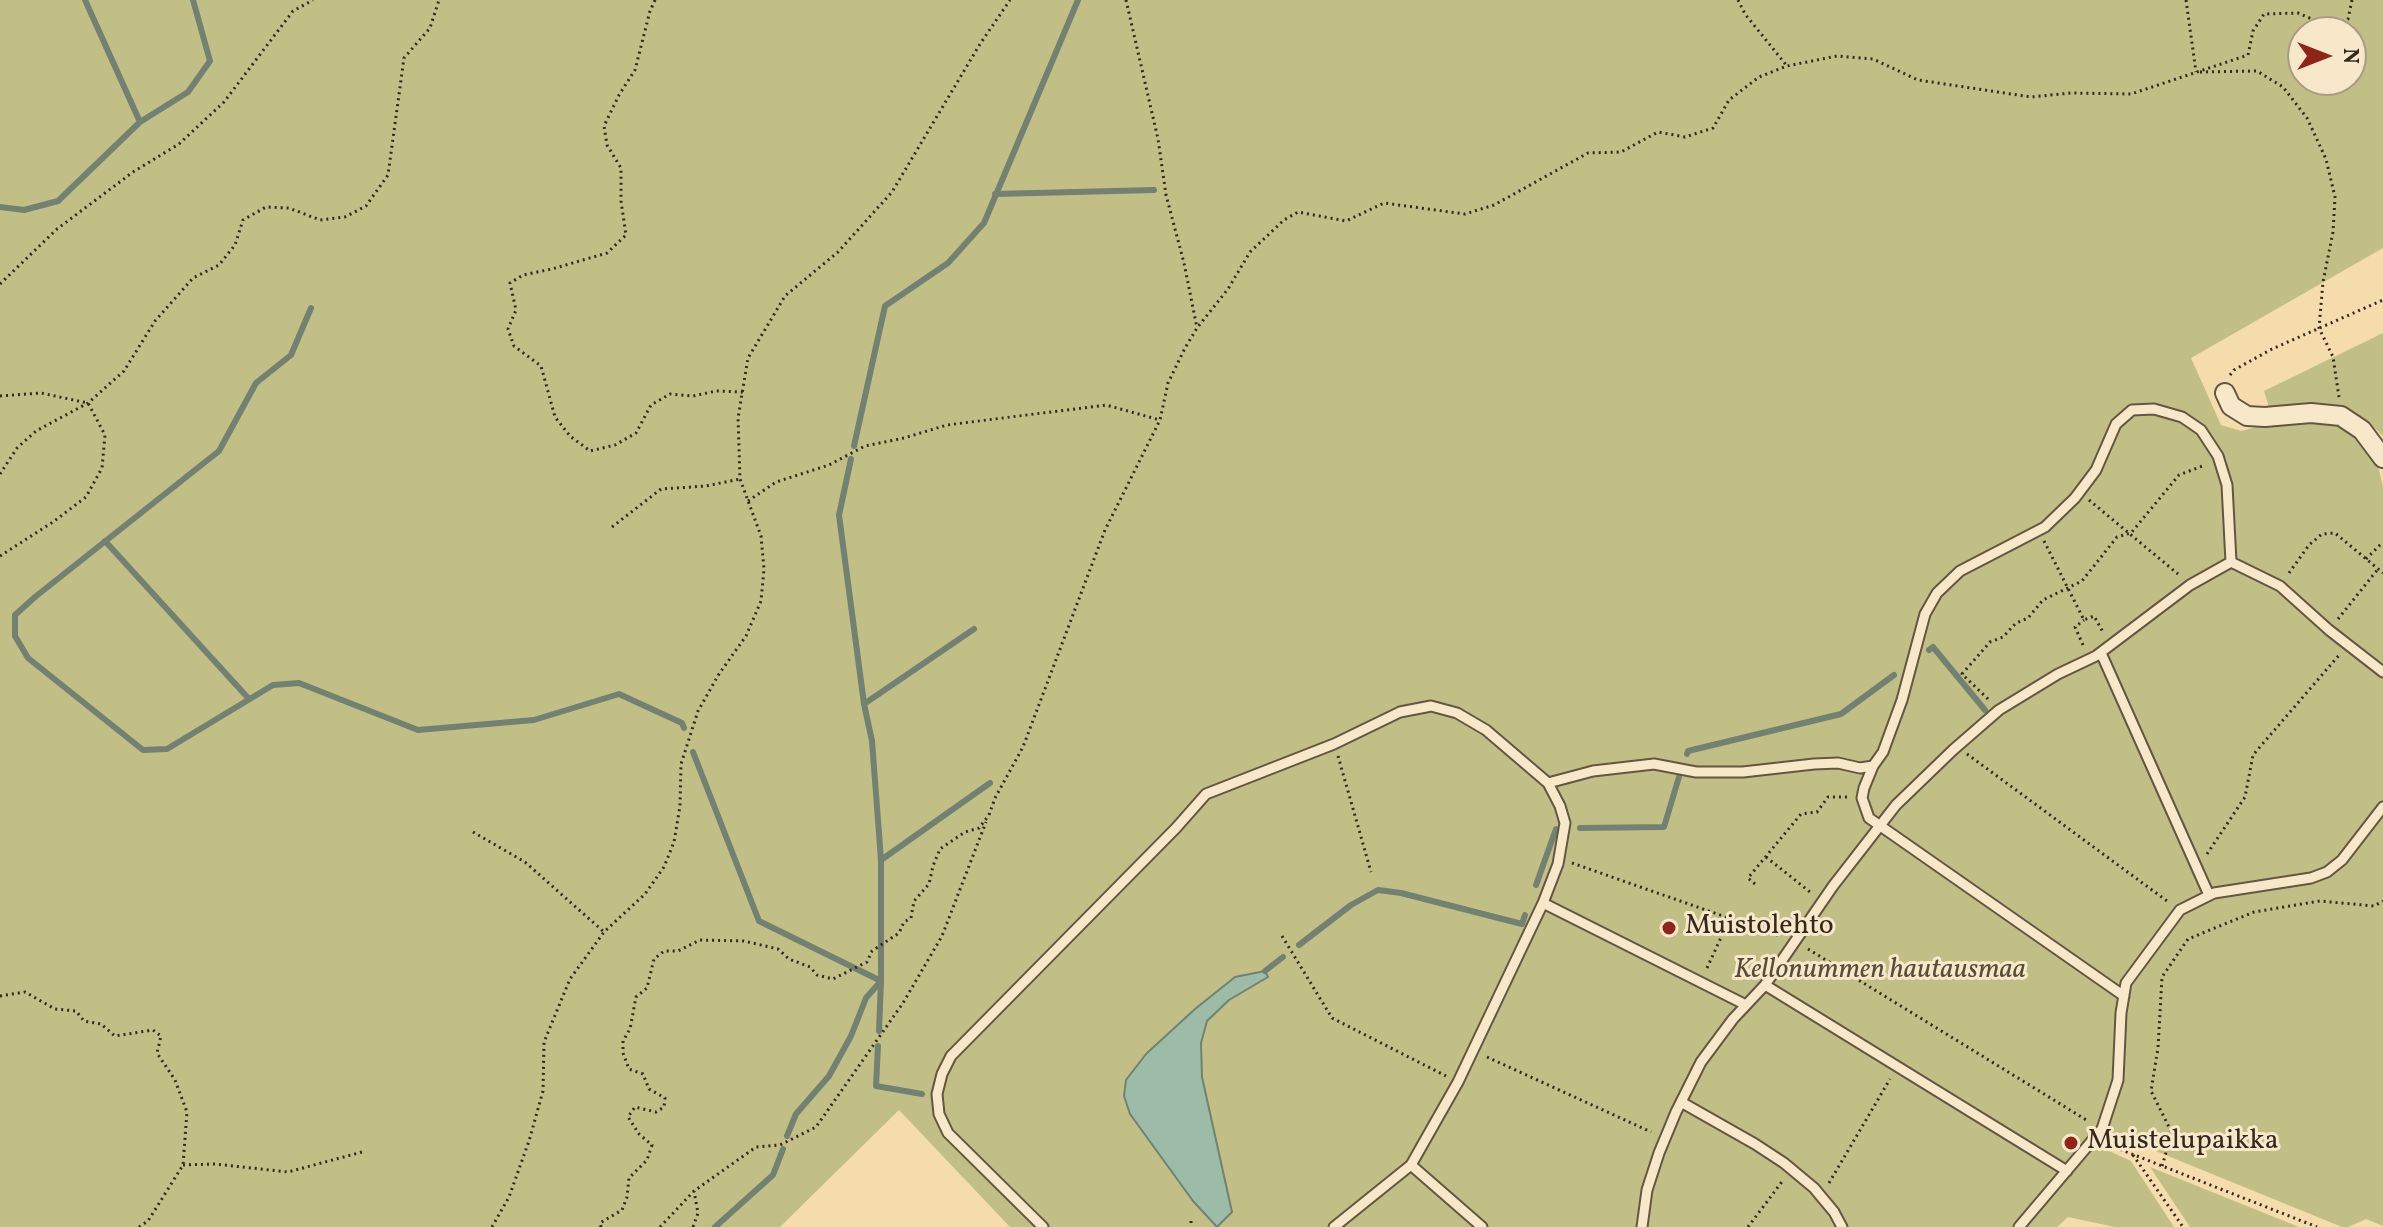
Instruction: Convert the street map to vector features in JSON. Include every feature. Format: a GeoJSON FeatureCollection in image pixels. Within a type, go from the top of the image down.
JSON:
{"type":"FeatureCollection","features":[{"type":"Feature","properties":{"kind":"street"},"geometry":{"type":"LineString","coordinates":[[2225,393],[2231,406],[2247,416],[2311,413],[2341,416],[2362,430],[2383,458]]}},
{"type":"Feature","properties":{"kind":"lane"},"geometry":{"type":"LineString","coordinates":[[2124,996],[1869,818],[1862,798],[1864,788],[1883,752],[1902,700],[1925,614],[1937,593],[1960,571],[2045,527],[2080,492],[2096,470],[2116,424],[2132,410],[2154,409],[2182,417],[2201,430],[2220,460],[2227,485],[2231,562]]}},
{"type":"Feature","properties":{"kind":"lane"},"geometry":{"type":"LineString","coordinates":[[1642,1227],[1647,1190],[1665,1138],[1701,1062],[1733,1019],[1765,985],[1822,901],[1896,805],[1999,710],[2058,674],[2101,653],[2190,585],[2231,562]]}},
{"type":"Feature","properties":{"kind":"lane"},"geometry":{"type":"LineString","coordinates":[[2231,562],[2280,586],[2383,672]]}},
{"type":"Feature","properties":{"kind":"lane"},"geometry":{"type":"LineString","coordinates":[[2101,653],[2209,895]]}},
{"type":"Feature","properties":{"kind":"lane"},"geometry":{"type":"LineString","coordinates":[[1043,1227],[948,1133],[939,1114],[937,1094],[951,1056],[1206,794],[1334,744],[1400,712],[1431,706],[1457,713],[1486,730],[1548,783],[1565,823],[1559,858],[1543,903],[1458,1082],[1411,1165],[1334,1227]]}},
{"type":"Feature","properties":{"kind":"lane"},"geometry":{"type":"LineString","coordinates":[[1548,783],[1593,771],[1654,764],[1696,772],[1743,772],[1838,763],[1860,768],[1873,766]]}},
{"type":"Feature","properties":{"kind":"lane"},"geometry":{"type":"LineString","coordinates":[[2019,1227],[2102,1129],[2118,1080],[2121,1013],[2126,983],[2180,910],[2209,895],[2311,878],[2327,872],[2342,860],[2383,807]]}},
{"type":"Feature","properties":{"kind":"lane"},"geometry":{"type":"LineString","coordinates":[[1543,903],[1746,1005]]}},
{"type":"Feature","properties":{"kind":"lane"},"geometry":{"type":"LineString","coordinates":[[1765,985],[2067,1171]]}},
{"type":"Feature","properties":{"kind":"lane"},"geometry":{"type":"LineString","coordinates":[[1681,1102],[1755,1144],[1792,1170],[1821,1196],[1842,1227]]}},
{"type":"Feature","properties":{"kind":"lane"},"geometry":{"type":"LineString","coordinates":[[1411,1165],[1482,1227]]}},
{"type":"Feature","properties":{"kind":"path"},"geometry":{"type":"LineString","coordinates":[[0,284],[57,229],[133,172],[179,144],[224,102],[293,11],[313,0]]}},
{"type":"Feature","properties":{"kind":"path"},"geometry":{"type":"LineString","coordinates":[[0,474],[17,448],[36,431],[88,403],[124,371],[155,321],[193,278],[219,265],[235,245],[243,220],[266,207],[289,208],[320,220],[345,217],[366,206],[388,175],[404,58],[430,28],[439,0]]}},
{"type":"Feature","properties":{"kind":"path"},"geometry":{"type":"LineString","coordinates":[[655,0],[635,70],[604,126],[607,145],[621,168],[621,201],[626,235],[607,253],[523,275],[510,283],[516,310],[508,329],[514,346],[541,366],[555,417],[570,436],[590,451],[615,445],[636,433],[651,405],[670,394],[693,396],[716,391],[743,392]]}},
{"type":"Feature","properties":{"kind":"path"},"geometry":{"type":"LineString","coordinates":[[492,1227],[509,1197],[529,1141],[543,1091],[544,1042],[570,979],[604,932],[645,894],[664,867],[674,842],[680,806],[681,764],[698,711],[746,636],[761,601],[764,569],[761,536],[740,479],[738,418],[748,358],[785,296],[838,252],[892,192],[980,44],[1010,0]]}},
{"type":"Feature","properties":{"kind":"path"},"geometry":{"type":"LineString","coordinates":[[1126,0],[1197,328]]}},
{"type":"Feature","properties":{"kind":"path"},"geometry":{"type":"LineString","coordinates":[[1738,0],[1745,14],[1787,66]]}},
{"type":"Feature","properties":{"kind":"path"},"geometry":{"type":"LineString","coordinates":[[2186,0],[2196,72]]}},
{"type":"Feature","properties":{"kind":"path"},"geometry":{"type":"LineString","coordinates":[[660,1227],[694,1191],[756,1147],[780,1145],[816,1127],[903,1003],[942,936],[995,798],[1023,747],[1105,530],[1160,420],[1168,383],[1197,328],[1228,289],[1250,252],[1284,220],[1298,212],[1346,221],[1384,203],[1465,214],[1494,205],[1588,153],[1621,152],[1658,132],[1685,137],[1713,128],[1729,100],[1759,77],[1787,66],[1837,56],[1873,59],[1918,80],[2031,97],[2071,93],[2131,94],[2248,55],[2253,31],[2264,14],[2298,13],[2328,26],[2348,19],[2352,0]]}},
{"type":"Feature","properties":{"kind":"path"},"geometry":{"type":"LineString","coordinates":[[2196,72],[2257,71],[2283,87],[2307,118],[2326,159],[2335,197],[2319,328],[2333,357],[2341,416]]}},
{"type":"Feature","properties":{"kind":"path"},"geometry":{"type":"LineString","coordinates":[[2225,393],[2226,381],[2234,370],[2272,349],[2383,300]]}},
{"type":"Feature","properties":{"kind":"path"},"geometry":{"type":"LineString","coordinates":[[0,396],[41,393],[88,403]]}},
{"type":"Feature","properties":{"kind":"path"},"geometry":{"type":"LineString","coordinates":[[0,556],[86,497],[97,478],[102,468],[105,435],[88,403]]}},
{"type":"Feature","properties":{"kind":"path"},"geometry":{"type":"LineString","coordinates":[[748,501],[776,482],[829,465],[865,446],[947,425],[1106,405],[1160,420]]}},
{"type":"Feature","properties":{"kind":"path"},"geometry":{"type":"LineString","coordinates":[[1999,710],[1962,674],[1990,642],[2003,637],[2016,623],[2028,618],[2043,600],[2082,581],[2117,537],[2131,533],[2179,475],[2220,460]]}},
{"type":"Feature","properties":{"kind":"path"},"geometry":{"type":"LineString","coordinates":[[612,527],[661,489],[706,486],[740,479]]}},
{"type":"Feature","properties":{"kind":"path"},"geometry":{"type":"LineString","coordinates":[[2080,492],[2190,585]]}},
{"type":"Feature","properties":{"kind":"path"},"geometry":{"type":"LineString","coordinates":[[2038,531],[2084,620]]}},
{"type":"Feature","properties":{"kind":"path"},"geometry":{"type":"LineString","coordinates":[[2280,586],[2309,545],[2322,534],[2335,533],[2383,573]]}},
{"type":"Feature","properties":{"kind":"path"},"geometry":{"type":"LineString","coordinates":[[2366,559],[2383,542]]}},
{"type":"Feature","properties":{"kind":"path"},"geometry":{"type":"LineString","coordinates":[[2329,630],[2378,569]]}},
{"type":"Feature","properties":{"kind":"path"},"geometry":{"type":"LineString","coordinates":[[2090,660],[2075,627],[2084,620],[2094,616],[2110,647]]}},
{"type":"Feature","properties":{"kind":"path"},"geometry":{"type":"LineString","coordinates":[[2197,869],[2245,797],[2253,755],[2348,645]]}},
{"type":"Feature","properties":{"kind":"path"},"geometry":{"type":"LineString","coordinates":[[1334,744],[1371,872]]}},
{"type":"Feature","properties":{"kind":"path"},"geometry":{"type":"LineString","coordinates":[[1957,747],[2180,910]]}},
{"type":"Feature","properties":{"kind":"path"},"geometry":{"type":"LineString","coordinates":[[1755,884],[1748,878],[1801,814],[1817,812],[1828,797],[1862,798]]}},
{"type":"Feature","properties":{"kind":"path"},"geometry":{"type":"LineString","coordinates":[[601,1227],[600,1223],[622,1210],[629,1178],[647,1160],[652,1145],[639,1134],[628,1117],[635,1107],[656,1112],[664,1107],[665,1098],[649,1089],[643,1074],[629,1069],[623,1053],[623,1041],[630,1029],[636,997],[647,988],[654,959],[664,951],[678,951],[700,940],[744,941],[778,949],[789,959],[810,967],[817,975],[833,979],[867,962],[872,951],[899,933],[904,922],[911,918],[914,901],[929,884],[940,849],[965,832],[979,828],[989,815]]}},
{"type":"Feature","properties":{"kind":"path"},"geometry":{"type":"LineString","coordinates":[[473,832],[525,862],[604,932]]}},
{"type":"Feature","properties":{"kind":"path"},"geometry":{"type":"LineString","coordinates":[[1766,857],[1822,901]]}},
{"type":"Feature","properties":{"kind":"path"},"geometry":{"type":"LineString","coordinates":[[1559,858],[1795,941],[2102,1129]]}},
{"type":"Feature","properties":{"kind":"path"},"geometry":{"type":"LineString","coordinates":[[2162,1166],[2172,1133],[2151,1091],[2158,1048],[2162,977],[2188,939],[2254,912],[2320,901],[2374,906],[2383,901]]}},
{"type":"Feature","properties":{"kind":"path"},"geometry":{"type":"LineString","coordinates":[[1701,983],[1730,918]]}},
{"type":"Feature","properties":{"kind":"path"},"geometry":{"type":"LineString","coordinates":[[1282,936],[1332,1018],[1458,1082]]}},
{"type":"Feature","properties":{"kind":"path"},"geometry":{"type":"LineString","coordinates":[[0,996],[25,992],[55,1009],[76,1011],[84,1021],[101,1024],[115,1036],[153,1030],[161,1036],[157,1053],[175,1080],[187,1112],[183,1165],[148,1221],[139,1227]]}},
{"type":"Feature","properties":{"kind":"path"},"geometry":{"type":"LineString","coordinates":[[1473,1050],[1665,1138]]}},
{"type":"Feature","properties":{"kind":"path"},"geometry":{"type":"LineString","coordinates":[[1821,1196],[1897,1066]]}},
{"type":"Feature","properties":{"kind":"path"},"geometry":{"type":"LineString","coordinates":[[2094,1139],[2317,1227]]}},
{"type":"Feature","properties":{"kind":"path"},"geometry":{"type":"LineString","coordinates":[[183,1165],[215,1164],[288,1172],[362,1152]]}},
{"type":"Feature","properties":{"kind":"path"},"geometry":{"type":"LineString","coordinates":[[2133,1155],[2183,1227]]}},
{"type":"Feature","properties":{"kind":"path"},"geometry":{"type":"LineString","coordinates":[[1748,1227],[1792,1170]]}},
{"type":"Feature","properties":{"kind":"path"},"geometry":{"type":"LineString","coordinates":[[693,1227],[698,1213],[694,1191]]}},
{"type":"Feature","properties":{"kind":"path"},"geometry":{"type":"LineString","coordinates":[[1191,1221],[1191,1227]]}},
{"type":"Feature","properties":{"kind":"green space","name":"Kellonummen hautausmaa"},"geometry":{"type":"Polygon","coordinates":[[[0,0],[2383,0],[2383,248],[2191,358],[2221,425],[2241,431],[2282,421],[2319,420],[2348,428],[2377,461],[2383,487],[2383,1226],[2366,1219],[2342,1227],[2119,1136],[2107,1150],[2131,1161],[2174,1227],[2115,1227],[2068,1217],[2057,1227],[1010,1227],[899,1110],[780,1227],[0,1227],[0,0]]]}},
{"type":"Feature","properties":{"kind":"green space"},"geometry":{"type":"Polygon","coordinates":[[[2383,333],[2383,436],[2364,418],[2343,407],[2310,402],[2269,407],[2264,391],[2383,333]]]}},
{"type":"Feature","properties":{"kind":"green space"},"geometry":{"type":"Polygon","coordinates":[[[2150,1167],[2299,1227],[2190,1227],[2150,1167]]]}},
{"type":"Feature","properties":{"kind":"shaded area"},"geometry":{"type":"Polygon","coordinates":[[[1265,971],[1268,977],[1229,1000],[1207,1021],[1201,1043],[1202,1077],[1232,1212],[1217,1227],[1193,1201],[1130,1114],[1124,1096],[1126,1080],[1146,1054],[1235,977],[1265,971]]]}},
{"type":"Feature","properties":{"kind":"waterway"},"geometry":{"type":"LineString","coordinates":[[85,0],[140,122]]}},
{"type":"Feature","properties":{"kind":"waterway"},"geometry":{"type":"LineString","coordinates":[[0,207],[24,210],[58,201],[140,122],[188,92],[210,61],[193,0]]}},
{"type":"Feature","properties":{"kind":"waterway"},"geometry":{"type":"LineString","coordinates":[[854,446],[885,306],[948,263],[984,223],[1078,0]]}},
{"type":"Feature","properties":{"kind":"waterway"},"geometry":{"type":"LineString","coordinates":[[995,194],[1154,190]]}},
{"type":"Feature","properties":{"kind":"waterway"},"geometry":{"type":"LineString","coordinates":[[311,308],[291,355],[256,383],[219,451],[15,615],[15,636],[28,658],[143,750],[167,749],[273,685],[299,683],[418,730],[534,720],[619,694],[682,723],[684,728]]}},
{"type":"Feature","properties":{"kind":"waterway"},"geometry":{"type":"LineString","coordinates":[[787,1136],[796,1114],[829,1076],[851,1036],[866,998],[881,981],[881,860],[872,741],[864,704],[839,515],[851,459]]}},
{"type":"Feature","properties":{"kind":"waterway"},"geometry":{"type":"LineString","coordinates":[[105,541],[249,699]]}},
{"type":"Feature","properties":{"kind":"waterway"},"geometry":{"type":"LineString","coordinates":[[864,704],[974,629]]}},
{"type":"Feature","properties":{"kind":"waterway"},"geometry":{"type":"LineString","coordinates":[[1929,650],[1933,647],[1985,710]]}},
{"type":"Feature","properties":{"kind":"waterway"},"geometry":{"type":"LineString","coordinates":[[1687,754],[1688,751],[1841,714],[1894,675]]}},
{"type":"Feature","properties":{"kind":"waterway"},"geometry":{"type":"LineString","coordinates":[[693,752],[759,921],[881,981],[879,1031]]}},
{"type":"Feature","properties":{"kind":"waterway"},"geometry":{"type":"LineString","coordinates":[[1580,828],[1664,827],[1679,777]]}},
{"type":"Feature","properties":{"kind":"waterway"},"geometry":{"type":"LineString","coordinates":[[881,860],[990,783]]}},
{"type":"Feature","properties":{"kind":"waterway"},"geometry":{"type":"LineString","coordinates":[[1536,885],[1556,829]]}},
{"type":"Feature","properties":{"kind":"waterway"},"geometry":{"type":"LineString","coordinates":[[1299,945],[1351,905],[1378,890],[1522,924],[1525,915]]}},
{"type":"Feature","properties":{"kind":"waterway"},"geometry":{"type":"LineString","coordinates":[[1265,971],[1283,957]]}},
{"type":"Feature","properties":{"kind":"waterway"},"geometry":{"type":"LineString","coordinates":[[878,1046],[876,1086],[922,1094]]}},
{"type":"Feature","properties":{"kind":"waterway"},"geometry":{"type":"LineString","coordinates":[[715,1227],[773,1175],[783,1149]]}},
{"type":"Feature","properties":{"kind":"place","name":"Muistolehto"},"geometry":{"type":"Point","coordinates":[1669,928]}},
{"type":"Feature","properties":{"kind":"place","name":"Muistelupaikka"},"geometry":{"type":"Point","coordinates":[2071,1143]}}]}
